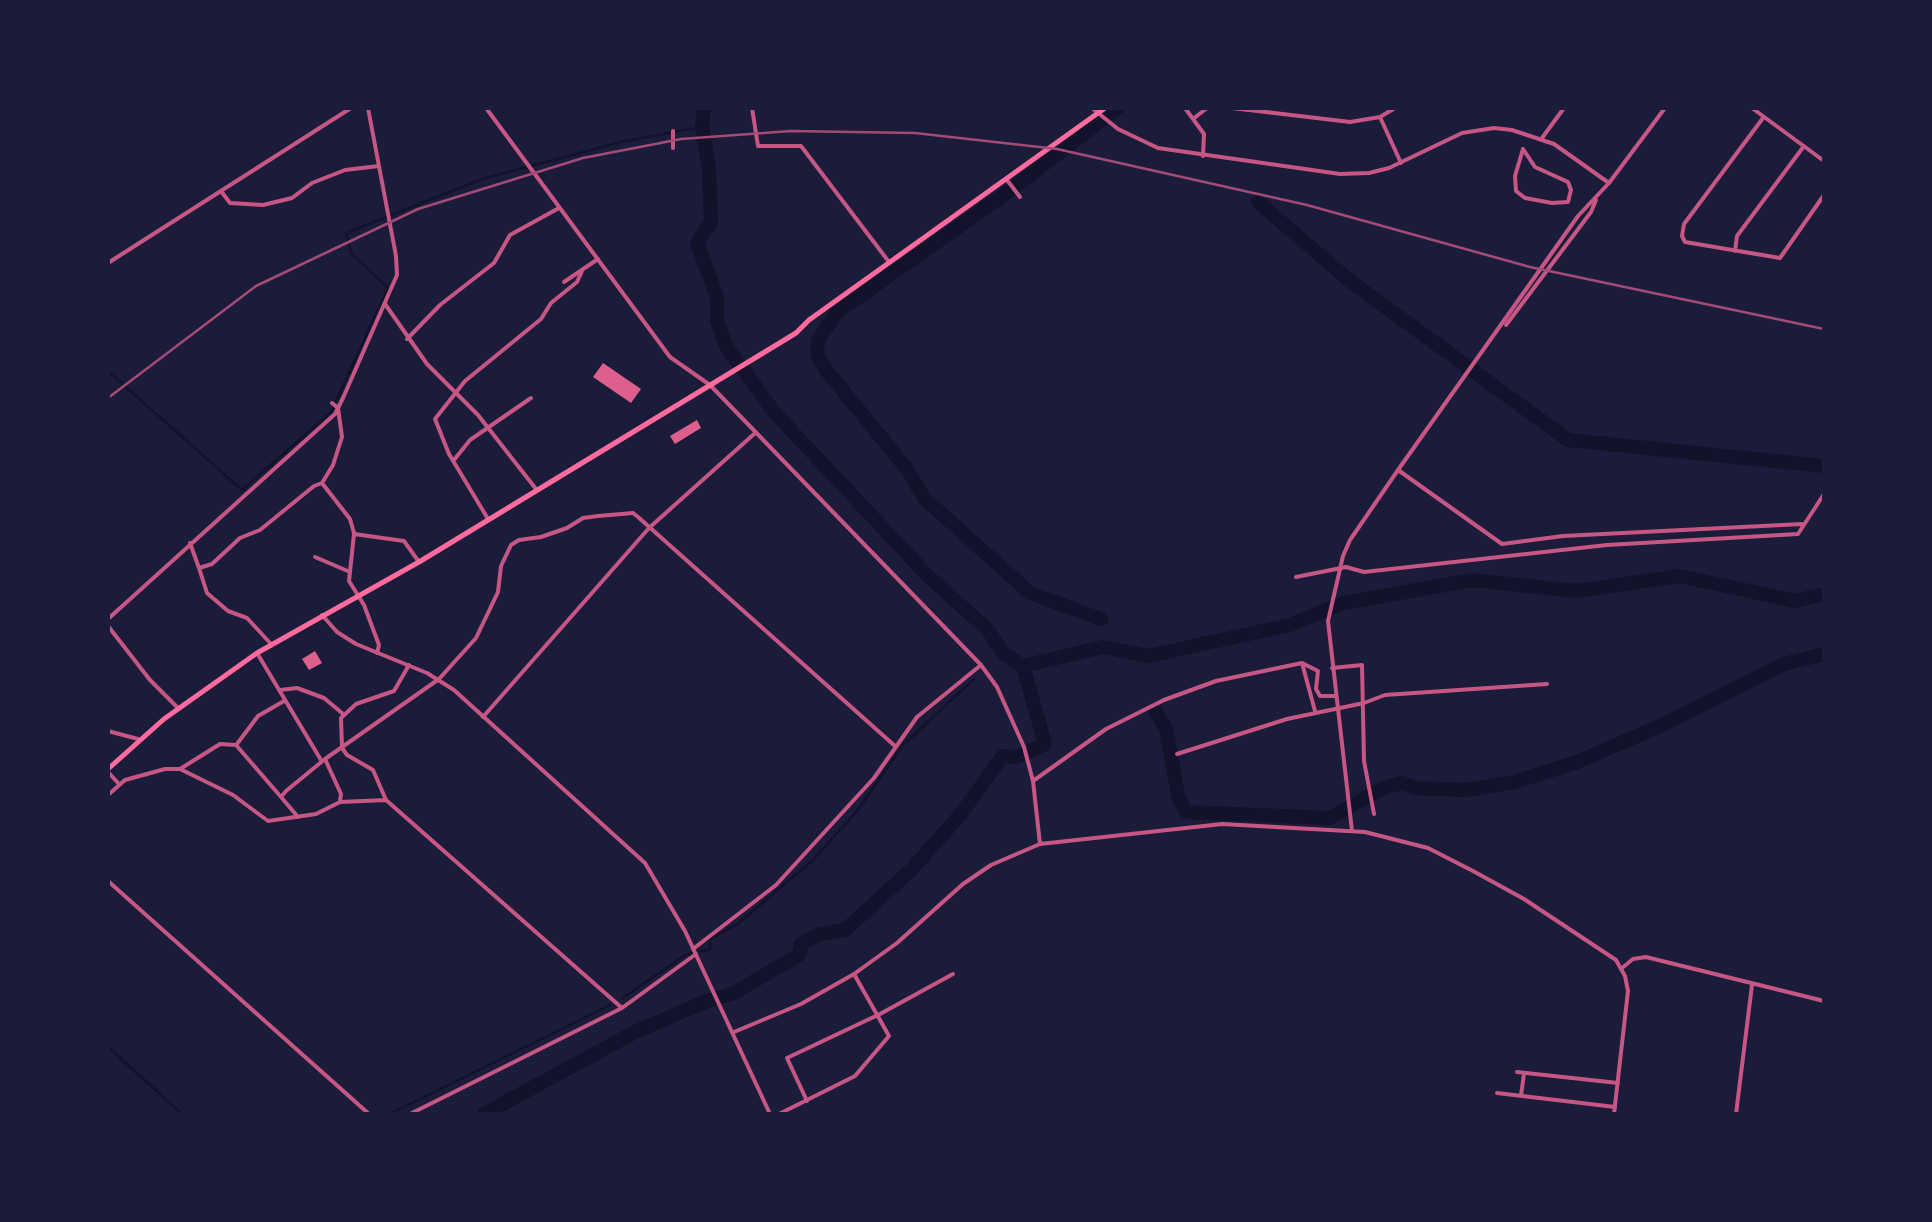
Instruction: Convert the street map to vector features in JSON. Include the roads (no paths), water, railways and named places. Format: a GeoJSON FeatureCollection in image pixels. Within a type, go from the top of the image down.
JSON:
{"type":"FeatureCollection","features":[{"type":"Feature","properties":{"kind":"main road"},"geometry":{"type":"LineString","coordinates":[[108,770],[178,708],[257,653],[419,562],[796,333],[889,262],[1009,182],[1095,111],[1105,108]]}},
{"type":"Feature","properties":{"kind":"street"},"geometry":{"type":"LineString","coordinates":[[108,262],[351,108]]}},
{"type":"Feature","properties":{"kind":"street"},"geometry":{"type":"LineString","coordinates":[[108,618],[335,406],[397,275],[368,108]]}},
{"type":"Feature","properties":{"kind":"street"},"geometry":{"type":"LineString","coordinates":[[486,108],[670,357],[710,385],[980,665],[1003,700],[1024,748],[1040,844]]}},
{"type":"Feature","properties":{"kind":"street"},"geometry":{"type":"LineString","coordinates":[[752,108],[758,146],[802,146],[889,262]]}},
{"type":"Feature","properties":{"kind":"street"},"geometry":{"type":"LineString","coordinates":[[1185,108],[1204,134],[1203,156]]}},
{"type":"Feature","properties":{"kind":"street"},"geometry":{"type":"LineString","coordinates":[[1193,118],[1207,108]]}},
{"type":"Feature","properties":{"kind":"street"},"geometry":{"type":"LineString","coordinates":[[1232,108],[1350,122],[1380,117],[1395,108]]}},
{"type":"Feature","properties":{"kind":"street"},"geometry":{"type":"LineString","coordinates":[[1542,138],[1564,108]]}},
{"type":"Feature","properties":{"kind":"street"},"geometry":{"type":"LineString","coordinates":[[1352,831],[1328,621],[1338,572],[1350,540],[1578,216],[1609,183],[1665,108]]}},
{"type":"Feature","properties":{"kind":"street"},"geometry":{"type":"LineString","coordinates":[[1752,108],[1822,158],[1824,149]]}},
{"type":"Feature","properties":{"kind":"street"},"geometry":{"type":"LineString","coordinates":[[1095,111],[1118,128],[1158,148],[1340,174],[1369,173],[1401,163],[1462,133],[1494,128],[1542,138],[1609,183]]}},
{"type":"Feature","properties":{"kind":"street"},"geometry":{"type":"LineString","coordinates":[[1764,116],[1684,224],[1685,242],[1780,258],[1824,195]]}},
{"type":"Feature","properties":{"kind":"street"},"geometry":{"type":"LineString","coordinates":[[1380,117],[1401,163]]}},
{"type":"Feature","properties":{"kind":"street"},"geometry":{"type":"LineString","coordinates":[[673,131],[674,148]]}},
{"type":"Feature","properties":{"kind":"street"},"geometry":{"type":"LineString","coordinates":[[1523,149],[1535,167],[1568,182],[1572,190],[1568,202],[1552,204],[1525,198],[1516,191],[1515,176],[1525,133]]}},
{"type":"Feature","properties":{"kind":"street"},"geometry":{"type":"LineString","coordinates":[[1736,251],[1737,236],[1804,146]]}},
{"type":"Feature","properties":{"kind":"street"},"geometry":{"type":"LineString","coordinates":[[221,191],[230,203],[262,204],[292,198],[312,183],[344,170],[379,166]]}},
{"type":"Feature","properties":{"kind":"street"},"geometry":{"type":"LineString","coordinates":[[1009,182],[1018,195]]}},
{"type":"Feature","properties":{"kind":"street"},"geometry":{"type":"LineString","coordinates":[[407,340],[440,304],[487,269],[510,235],[560,207]]}},
{"type":"Feature","properties":{"kind":"street"},"geometry":{"type":"LineString","coordinates":[[564,282],[598,259]]}},
{"type":"Feature","properties":{"kind":"street"},"geometry":{"type":"LineString","coordinates":[[488,518],[453,460],[435,419],[454,393],[541,319],[582,272]]}},
{"type":"Feature","properties":{"kind":"street"},"geometry":{"type":"LineString","coordinates":[[385,304],[407,340],[488,428],[536,489]]}},
{"type":"Feature","properties":{"kind":"street"},"geometry":{"type":"LineString","coordinates":[[453,460],[470,440],[531,398]]}},
{"type":"Feature","properties":{"kind":"street"},"geometry":{"type":"LineString","coordinates":[[199,568],[212,564],[240,538],[260,530],[322,483],[334,465],[342,436],[335,406]]}},
{"type":"Feature","properties":{"kind":"street"},"geometry":{"type":"LineString","coordinates":[[484,717],[649,528],[754,434]]}},
{"type":"Feature","properties":{"kind":"street"},"geometry":{"type":"LineString","coordinates":[[1398,470],[1502,544],[1563,536],[1802,524]]}},
{"type":"Feature","properties":{"kind":"street"},"geometry":{"type":"LineString","coordinates":[[322,483],[350,519],[354,534],[349,581],[359,595],[379,645],[377,652]]}},
{"type":"Feature","properties":{"kind":"street"},"geometry":{"type":"LineString","coordinates":[[1296,577],[1606,545],[1798,534],[1824,494]]}},
{"type":"Feature","properties":{"kind":"street"},"geometry":{"type":"LineString","coordinates":[[281,796],[324,760],[439,679],[476,638],[498,592],[501,566],[510,545],[566,528],[583,518],[634,513],[895,746]]}},
{"type":"Feature","properties":{"kind":"street"},"geometry":{"type":"LineString","coordinates":[[354,534],[404,541],[419,562]]}},
{"type":"Feature","properties":{"kind":"street"},"geometry":{"type":"LineString","coordinates":[[190,543],[207,593],[228,611],[247,618],[272,644]]}},
{"type":"Feature","properties":{"kind":"street"},"geometry":{"type":"LineString","coordinates":[[315,557],[350,572]]}},
{"type":"Feature","properties":{"kind":"street"},"geometry":{"type":"LineString","coordinates":[[322,616],[344,637],[439,679],[645,863],[668,897],[770,1114]]}},
{"type":"Feature","properties":{"kind":"street"},"geometry":{"type":"LineString","coordinates":[[108,626],[150,680],[178,708]]}},
{"type":"Feature","properties":{"kind":"street"},"geometry":{"type":"LineString","coordinates":[[257,653],[324,760],[341,794],[340,802]]}},
{"type":"Feature","properties":{"kind":"street"},"geometry":{"type":"LineString","coordinates":[[1032,781],[1106,729],[1164,700],[1244,673],[1302,664],[1318,671],[1316,689],[1320,696],[1336,696]]}},
{"type":"Feature","properties":{"kind":"street"},"geometry":{"type":"LineString","coordinates":[[1302,664],[1315,712]]}},
{"type":"Feature","properties":{"kind":"street"},"geometry":{"type":"LineString","coordinates":[[410,1114],[622,1008],[696,954],[776,885],[866,788],[917,717],[980,665]]}},
{"type":"Feature","properties":{"kind":"street"},"geometry":{"type":"LineString","coordinates":[[1332,668],[1362,665],[1364,761],[1374,814]]}},
{"type":"Feature","properties":{"kind":"street"},"geometry":{"type":"LineString","coordinates":[[342,714],[362,700],[394,690],[409,666]]}},
{"type":"Feature","properties":{"kind":"street"},"geometry":{"type":"LineString","coordinates":[[1177,754],[1386,695],[1547,684]]}},
{"type":"Feature","properties":{"kind":"street"},"geometry":{"type":"LineString","coordinates":[[280,690],[296,688],[331,700],[342,714],[342,748],[346,755],[373,770],[386,800],[622,1008]]}},
{"type":"Feature","properties":{"kind":"street"},"geometry":{"type":"LineString","coordinates":[[236,745],[258,716],[284,701]]}},
{"type":"Feature","properties":{"kind":"street"},"geometry":{"type":"LineString","coordinates":[[108,731],[138,740]]}},
{"type":"Feature","properties":{"kind":"street"},"geometry":{"type":"LineString","coordinates":[[180,769],[220,744],[236,745],[298,817]]}},
{"type":"Feature","properties":{"kind":"street"},"geometry":{"type":"LineString","coordinates":[[108,795],[118,784],[165,769],[180,769],[232,795],[268,820],[316,814],[340,802],[386,800]]}},
{"type":"Feature","properties":{"kind":"street"},"geometry":{"type":"LineString","coordinates":[[108,770],[118,784]]}},
{"type":"Feature","properties":{"kind":"street"},"geometry":{"type":"LineString","coordinates":[[734,1032],[801,1004],[854,974],[896,943],[962,884],[990,865],[1040,844],[1222,824],[1352,831],[1405,840],[1473,871],[1539,908],[1622,968],[1628,991],[1614,1114]]}},
{"type":"Feature","properties":{"kind":"street"},"geometry":{"type":"LineString","coordinates":[[108,881],[369,1114]]}},
{"type":"Feature","properties":{"kind":"street"},"geometry":{"type":"LineString","coordinates":[[1622,968],[1633,959],[1646,956],[1824,1000]]}},
{"type":"Feature","properties":{"kind":"street"},"geometry":{"type":"LineString","coordinates":[[779,1114],[860,1072],[889,1036],[854,974]]}},
{"type":"Feature","properties":{"kind":"street"},"geometry":{"type":"LineString","coordinates":[[807,1101],[787,1058],[953,974]]}},
{"type":"Feature","properties":{"kind":"street"},"geometry":{"type":"LineString","coordinates":[[1736,1114],[1752,985]]}},
{"type":"Feature","properties":{"kind":"street"},"geometry":{"type":"LineString","coordinates":[[1517,1072],[1618,1083]]}},
{"type":"Feature","properties":{"kind":"street"},"geometry":{"type":"LineString","coordinates":[[1521,1096],[1524,1073]]}},
{"type":"Feature","properties":{"kind":"street"},"geometry":{"type":"LineString","coordinates":[[1497,1092],[1615,1107]]}},
{"type":"Feature","properties":{"kind":"waterway"},"geometry":{"type":"LineString","coordinates":[[704,108],[702,127],[709,169],[711,222],[697,243],[717,297],[717,321],[726,346],[774,412],[928,576],[988,630],[1003,653],[1023,666],[1103,647],[1148,656],[1290,625],[1343,603],[1473,580],[1576,591],[1680,576],[1795,601],[1824,594]]}},
{"type":"Feature","properties":{"kind":"waterway"},"geometry":{"type":"LineString","coordinates":[[1101,619],[1030,593],[924,498],[907,469],[817,354],[818,341],[836,313],[1001,197],[1118,108]]}},
{"type":"Feature","properties":{"kind":"waterway"},"geometry":{"type":"LineString","coordinates":[[108,371],[242,490],[331,412],[388,288],[351,253],[346,233],[482,179],[625,141],[702,127]]}},
{"type":"Feature","properties":{"kind":"waterway"},"geometry":{"type":"LineString","coordinates":[[1258,202],[1350,281],[1568,440],[1824,466]]}},
{"type":"Feature","properties":{"kind":"waterway"},"geometry":{"type":"LineString","coordinates":[[998,655],[1003,653]]}},
{"type":"Feature","properties":{"kind":"waterway"},"geometry":{"type":"LineString","coordinates":[[1156,712],[1166,729],[1179,800],[1187,812],[1330,818],[1383,788],[1402,783],[1415,788],[1465,790],[1514,782],[1577,762],[1784,664],[1824,654]]}},
{"type":"Feature","properties":{"kind":"waterway"},"geometry":{"type":"LineString","coordinates":[[484,1114],[635,1032],[732,994],[799,955],[801,944],[818,935],[845,930],[912,869],[960,815],[1003,756],[1017,757],[1045,744],[1023,666]]}},
{"type":"Feature","properties":{"kind":"waterway"},"geometry":{"type":"LineString","coordinates":[[623,998],[685,955],[710,949],[710,939],[739,923],[813,860],[857,811],[903,745],[974,679]]}},
{"type":"Feature","properties":{"kind":"waterway"},"geometry":{"type":"LineString","coordinates":[[390,1114],[610,1005]]}},
{"type":"Feature","properties":{"kind":"waterway"},"geometry":{"type":"LineString","coordinates":[[108,1047],[182,1114]]}},
{"type":"Feature","properties":{"kind":"railway"},"geometry":{"type":"LineString","coordinates":[[108,398],[256,286],[418,209],[583,158],[681,139],[791,131],[915,133],[1057,149],[1307,205],[1530,267],[1824,329]]}}]}
